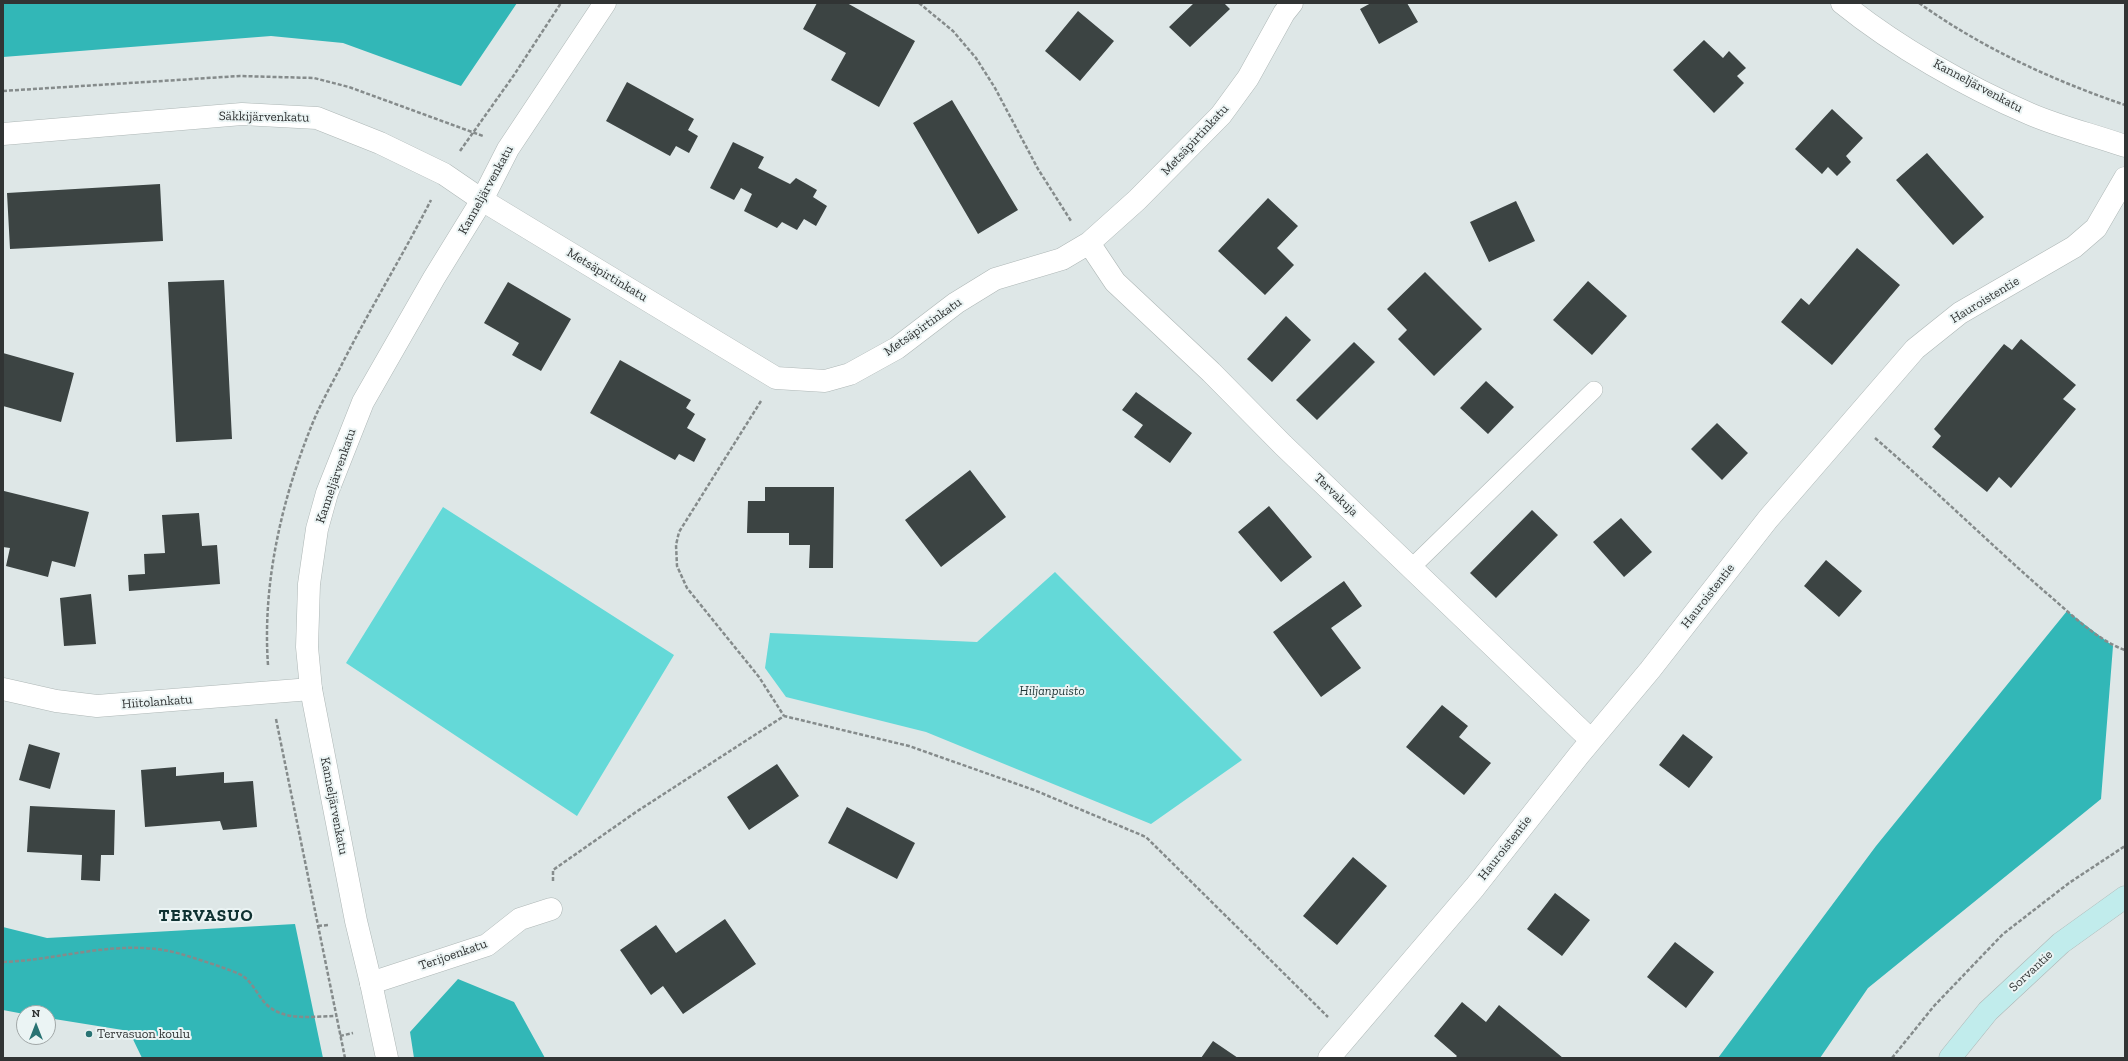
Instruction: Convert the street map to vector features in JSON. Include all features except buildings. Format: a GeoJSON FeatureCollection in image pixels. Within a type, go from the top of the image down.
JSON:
{"type":"FeatureCollection","features":[{"type":"Feature","properties":{"kind":"main road","name":"Sorvantie"},"geometry":{"type":"LineString","coordinates":[[1950,1058],[1988,1011],[2061,943],[2125,897]]}},
{"type":"Feature","properties":{"kind":"street","name":"Kanneljärvenkatu"},"geometry":{"type":"LineString","coordinates":[[387,1058],[372,983],[356,921],[311,689],[307,647],[309,584],[317,530],[328,493],[363,402],[434,278],[482,200],[508,149],[605,3]]}},
{"type":"Feature","properties":{"kind":"street","name":"Metsäpirtinkatu"},"geometry":{"type":"LineString","coordinates":[[482,200],[776,378],[824,381],[850,374],[897,348],[956,304],[995,279],[1062,259],[1089,243],[1138,200],[1221,115],[1248,78],[1284,12],[1292,3]]}},
{"type":"Feature","properties":{"kind":"street","name":"Kanneljärvenkatu"},"geometry":{"type":"LineString","coordinates":[[1842,3],[1903,46],[1969,84],[2031,114],[2125,146]]}},
{"type":"Feature","properties":{"kind":"street","name":"Säkkijärvenkatu"},"geometry":{"type":"LineString","coordinates":[[3,134],[242,114],[317,118],[380,143],[444,174],[482,200]]}},
{"type":"Feature","properties":{"kind":"street","name":"Hauroistentie"},"geometry":{"type":"LineString","coordinates":[[1329,1058],[1475,887],[1591,740],[1650,670],[1768,519],[1855,421],[1915,349],[1960,313],[2074,247],[2096,228],[2125,178]]}},
{"type":"Feature","properties":{"kind":"street","name":"Tervakuja"},"geometry":{"type":"LineString","coordinates":[[1089,243],[1115,282],[1211,372],[1411,568],[1591,740]]}},
{"type":"Feature","properties":{"kind":"street","name":"Hiitolankatu"},"geometry":{"type":"LineString","coordinates":[[3,689],[56,702],[97,706],[227,697],[270,691],[311,689]]}},
{"type":"Feature","properties":{"kind":"street","name":"Terijoenkatu"},"geometry":{"type":"LineString","coordinates":[[372,983],[488,945],[520,919],[551,909]]}},
{"type":"Feature","properties":{"kind":"lane"},"geometry":{"type":"LineString","coordinates":[[1411,568],[1594,390]]}},
{"type":"Feature","properties":{"kind":"path"},"geometry":{"type":"LineString","coordinates":[[345,1058],[270,691],[266,640],[270,585],[277,539],[292,479],[316,415],[444,174],[514,75],[560,3]]}},
{"type":"Feature","properties":{"kind":"path"},"geometry":{"type":"LineString","coordinates":[[919,3],[953,31],[976,58],[1038,169],[1066,214],[1089,243]]}},
{"type":"Feature","properties":{"kind":"path"},"geometry":{"type":"LineString","coordinates":[[1919,3],[1969,37],[2036,70],[2125,105]]}},
{"type":"Feature","properties":{"kind":"path"},"geometry":{"type":"LineString","coordinates":[[776,378],[679,532],[676,545],[678,566],[686,588],[755,671],[784,716],[909,746],[1034,790],[1146,837],[1348,1037]]}},
{"type":"Feature","properties":{"kind":"path"},"geometry":{"type":"LineString","coordinates":[[1855,421],[1933,488],[2023,573],[2075,618],[2113,646],[2125,650]]}},
{"type":"Feature","properties":{"kind":"path"},"geometry":{"type":"LineString","coordinates":[[551,909],[554,870],[636,812],[784,716]]}},
{"type":"Feature","properties":{"kind":"path"},"geometry":{"type":"LineString","coordinates":[[1892,1058],[1934,1006],[2003,934],[2069,883],[2125,846]]}},
{"type":"Feature","properties":{"kind":"path"},"geometry":{"type":"LineString","coordinates":[[3,962],[26,961],[61,954],[132,948],[179,954],[243,976],[267,1005],[290,1017],[336,1016]]}},
{"type":"Feature","properties":{"kind":"green space"},"geometry":{"type":"Polygon","coordinates":[[[443,507],[674,655],[577,816],[346,663],[443,507]]]}},
{"type":"Feature","properties":{"kind":"green space","name":"Hiljanpuisto"},"geometry":{"type":"Polygon","coordinates":[[[1055,572],[1242,760],[1151,824],[926,732],[786,697],[765,668],[770,633],[977,642],[1055,572]]]}},
{"type":"Feature","properties":{"kind":"shaded area"},"geometry":{"type":"Polygon","coordinates":[[[3,3],[517,3],[461,86],[343,43],[271,36],[3,57],[3,3]]]}},
{"type":"Feature","properties":{"kind":"shaded area"},"geometry":{"type":"Polygon","coordinates":[[[2067,611],[2113,646],[2101,799],[1868,988],[1820,1058],[1718,1058],[1876,846],[2067,611]]]}},
{"type":"Feature","properties":{"kind":"shaded area"},"geometry":{"type":"Polygon","coordinates":[[[295,924],[323,1058],[142,1058],[129,1031],[56,1019],[56,1005],[16,1005],[16,1012],[3,1010],[3,927],[47,938],[295,924]]]}},
{"type":"Feature","properties":{"kind":"shaded area"},"geometry":{"type":"Polygon","coordinates":[[[458,979],[514,1002],[545,1058],[414,1058],[410,1032],[458,979]]]}},
{"type":"Feature","properties":{"kind":"place","name":"Tervasuon koulu"},"geometry":{"type":"Point","coordinates":[89,1034]}},
{"type":"Feature","properties":{"kind":"district","name":"TERVASUO"},"geometry":{"type":"Point","coordinates":[206,916]}}]}
